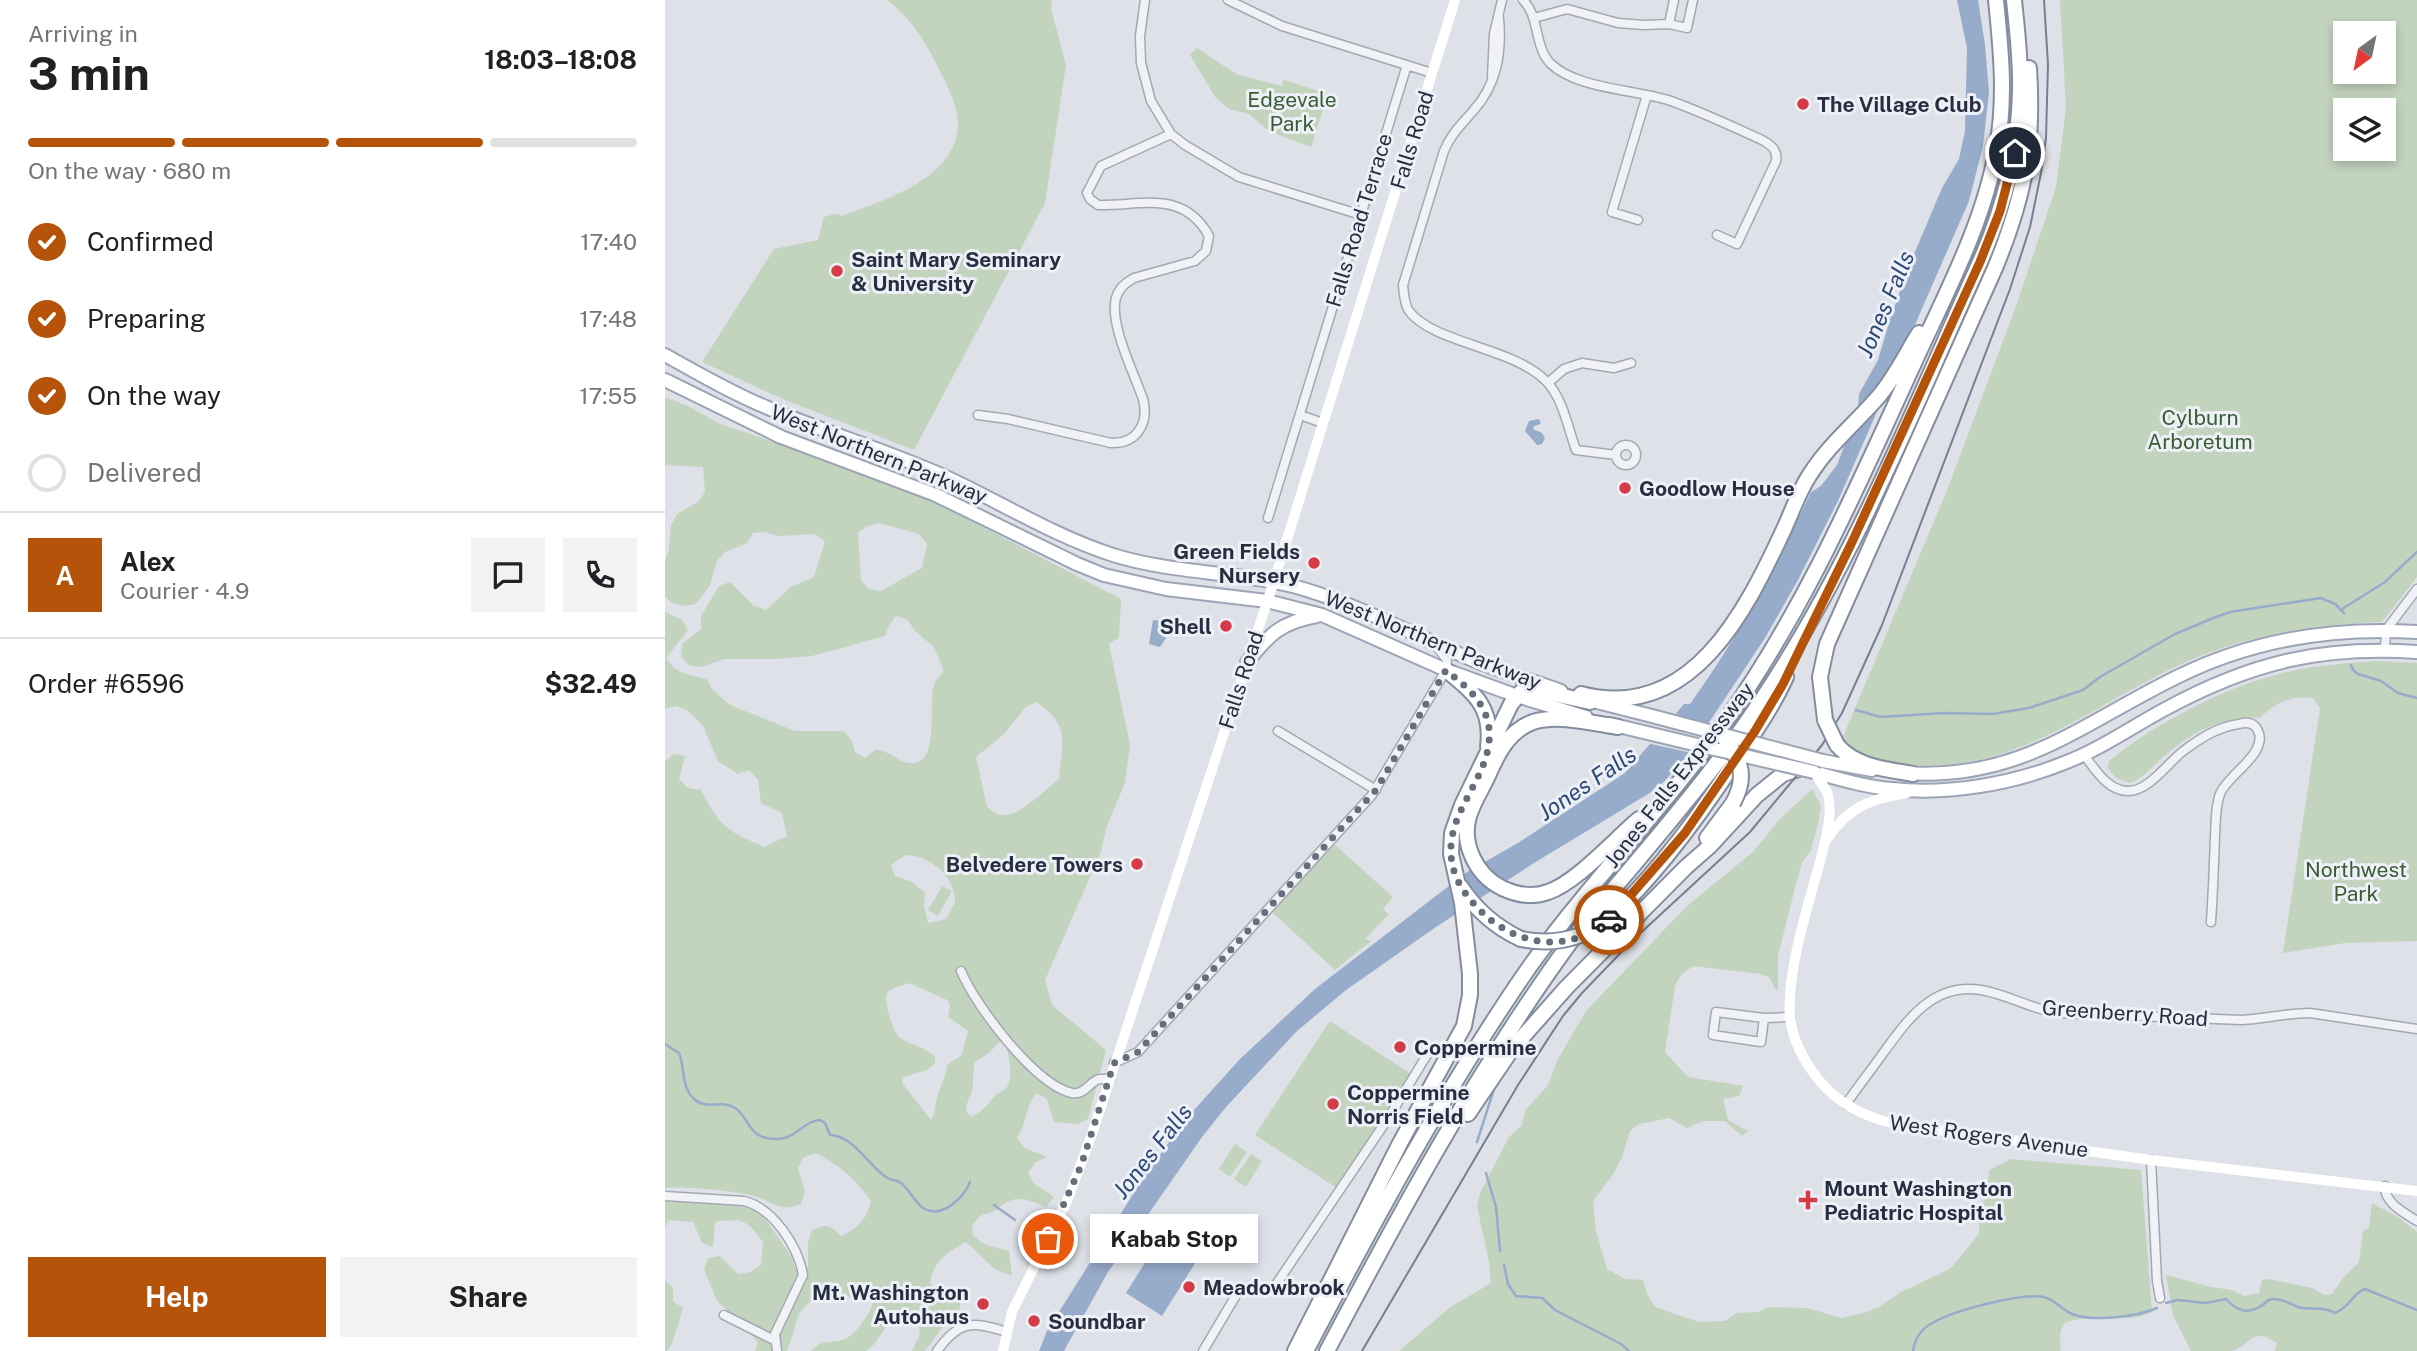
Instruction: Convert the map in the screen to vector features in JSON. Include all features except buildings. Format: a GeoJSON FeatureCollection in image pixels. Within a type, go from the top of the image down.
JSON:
{"type":"FeatureCollection","features":[{"type":"Feature","properties":{"kind":"highway","name":"Jones Falls Expressway"},"geometry":{"type":"LineString","coordinates":[[1306,1351],[1436,1113],[1516,986],[1581,899],[1720,729],[1759,672],[1802,600],[1842,519],[1978,219],[1990,177],[2001,120],[2002,59],[1996,0]]}},
{"type":"Feature","properties":{"kind":"highway","name":"Jones Falls Expressway"},"geometry":{"type":"LineString","coordinates":[[1327,1351],[1401,1213],[1486,1067],[1531,997],[1572,940],[1736,738],[1818,609],[1877,490],[2000,211],[2013,162],[2018,123],[2016,0]]}},
{"type":"Feature","properties":{"kind":"highway"},"geometry":{"type":"LineString","coordinates":[[1913,774],[1867,765],[1838,746],[1825,720],[1820,677],[1827,645],[1995,268],[2024,185],[2029,156],[2031,92],[2028,56],[2016,0]]}},
{"type":"Feature","properties":{"kind":"highway"},"geometry":{"type":"LineString","coordinates":[[1546,685],[1591,697],[1625,699],[1646,695],[1663,689],[1693,670],[1716,648],[1738,617],[1802,488],[1830,445],[1877,399],[1897,372],[1963,256]]}},
{"type":"Feature","properties":{"kind":"highway"},"geometry":{"type":"LineString","coordinates":[[1454,872],[1467,897],[1488,919],[1508,933],[1540,942],[1577,938],[1601,926],[1685,833],[1755,731],[1783,684],[1818,609]]}},
{"type":"Feature","properties":{"kind":"highway"},"geometry":{"type":"LineString","coordinates":[[1446,670],[1481,702],[1489,727],[1486,755]]}},
{"type":"Feature","properties":{"kind":"highway"},"geometry":{"type":"LineString","coordinates":[[1295,1351],[1399,1145],[1462,1030],[1470,995],[1466,933],[1451,855],[1456,819],[1486,755],[1521,692],[1531,690],[1590,702]]}},
{"type":"Feature","properties":{"kind":"highway"},"geometry":{"type":"LineString","coordinates":[[1618,727],[1545,720],[1525,726],[1512,735],[1496,758],[1469,818],[1468,845],[1487,878],[1513,892],[1537,895],[1560,887],[1669,793]]}},
{"type":"Feature","properties":{"kind":"highway"},"geometry":{"type":"LineString","coordinates":[[1721,734],[1741,768],[1737,807]]}},
{"type":"Feature","properties":{"kind":"highway"},"geometry":{"type":"LineString","coordinates":[[1401,1213],[1512,1049],[1576,978],[1686,867],[1737,807],[1771,781],[1799,769]]}},
{"type":"Feature","properties":{"kind":"main road","name":"Falls Road"},"geometry":{"type":"LineString","coordinates":[[1003,1351],[1017,1302],[1067,1201],[1081,1166],[1267,601],[1455,0]]}},
{"type":"Feature","properties":{"kind":"main road","name":"West Northern Parkway"},"geometry":{"type":"LineString","coordinates":[[665,355],[767,408],[944,476],[1060,534],[1104,551],[1190,570],[1273,581],[1338,600],[1467,658],[1590,702],[1822,761],[1876,771],[1942,775],[1973,770],[2036,752],[2094,724],[2181,675],[2230,654],[2331,632],[2417,632]]}},
{"type":"Feature","properties":{"kind":"main road","name":"West Northern Parkway"},"geometry":{"type":"LineString","coordinates":[[665,380],[781,438],[936,495],[1104,575],[1166,589],[1267,601],[1322,615],[1446,670],[1517,696],[1618,727],[1890,789],[1957,788],[2041,771],[2084,755],[2192,694],[2237,674],[2304,656],[2385,650],[2417,652]]}},
{"type":"Feature","properties":{"kind":"main road"},"geometry":{"type":"LineString","coordinates":[[1247,662],[1277,629],[1290,621],[1322,615]]}},
{"type":"Feature","properties":{"kind":"main road","name":"West Rogers Avenue"},"geometry":{"type":"LineString","coordinates":[[1814,772],[1824,787],[1829,803],[1824,844],[1794,967],[1790,1017],[1795,1040],[1809,1066],[1830,1091],[1858,1113],[1891,1123],[2151,1160],[2417,1191]]}},
{"type":"Feature","properties":{"kind":"main road","name":"West Rogers Avenue"},"geometry":{"type":"LineString","coordinates":[[1824,844],[1840,820],[1855,808],[1894,795],[1925,790]]}},
{"type":"Feature","properties":{"kind":"street"},"geometry":{"type":"LineString","coordinates":[[1145,0],[1140,36],[1141,63],[1151,101],[1171,134],[1239,177],[1361,215]]}},
{"type":"Feature","properties":{"kind":"street"},"geometry":{"type":"LineString","coordinates":[[1228,0],[1282,26],[1432,73]]}},
{"type":"Feature","properties":{"kind":"street"},"geometry":{"type":"LineString","coordinates":[[1502,0],[1499,18],[1500,59],[1481,102],[1457,127],[1444,151],[1403,285],[1405,296],[1409,311],[1432,327],[1526,365],[1548,383],[1560,403],[1576,450],[1616,455]]}},
{"type":"Feature","properties":{"kind":"street"},"geometry":{"type":"LineString","coordinates":[[1523,0],[1534,18],[1546,58],[1561,71],[1577,79],[1647,95],[1694,110],[1774,148],[1776,161],[1737,244],[1717,235]]}},
{"type":"Feature","properties":{"kind":"street"},"geometry":{"type":"LineString","coordinates":[[1669,23],[1674,0]]}},
{"type":"Feature","properties":{"kind":"street"},"geometry":{"type":"LineString","coordinates":[[1534,18],[1567,9],[1618,23],[1669,23],[1687,28],[1693,0]]}},
{"type":"Feature","properties":{"kind":"street","name":"Falls Road Terrace"},"geometry":{"type":"LineString","coordinates":[[1268,518],[1407,65]]}},
{"type":"Feature","properties":{"kind":"street"},"geometry":{"type":"LineString","coordinates":[[1638,220],[1612,212],[1647,95]]}},
{"type":"Feature","properties":{"kind":"street"},"geometry":{"type":"LineString","coordinates":[[978,415],[1008,419],[1102,442],[1123,442],[1139,431],[1146,410],[1116,322],[1117,294],[1134,278],[1195,261],[1206,251],[1209,236],[1199,220],[1164,202],[1098,205],[1087,193],[1101,166],[1171,134]]}},
{"type":"Feature","properties":{"kind":"street"},"geometry":{"type":"LineString","coordinates":[[1548,383],[1564,369],[1582,363],[1614,368],[1631,363]]}},
{"type":"Feature","properties":{"kind":"street"},"geometry":{"type":"LineString","coordinates":[[1300,415],[1323,423]]}},
{"type":"Feature","properties":{"kind":"street"},"geometry":{"type":"LineString","coordinates":[[2385,650],[2386,631],[2417,589]]}},
{"type":"Feature","properties":{"kind":"street"},"geometry":{"type":"LineString","coordinates":[[1114,1063],[1138,1052],[1376,790],[1446,670],[1447,660],[1444,655],[1427,639]]}},
{"type":"Feature","properties":{"kind":"street"},"geometry":{"type":"LineString","coordinates":[[2084,755],[2105,781],[2128,791],[2142,787],[2180,754],[2220,729],[2245,723],[2252,723],[2257,728],[2258,748],[2223,786],[2217,805],[2211,922]]}},
{"type":"Feature","properties":{"kind":"street"},"geometry":{"type":"LineString","coordinates":[[1278,731],[1376,790]]}},
{"type":"Feature","properties":{"kind":"street"},"geometry":{"type":"LineString","coordinates":[[961,971],[976,1002],[1020,1055],[1053,1085],[1078,1093],[1100,1079],[1110,1079]]}},
{"type":"Feature","properties":{"kind":"street","name":"Greenberry Road"},"geometry":{"type":"LineString","coordinates":[[1846,1104],[1921,1005],[1937,996],[1968,988],[1992,992],[2057,1013],[2242,1020],[2310,1013],[2417,1029]]}},
{"type":"Feature","properties":{"kind":"street"},"geometry":{"type":"LineString","coordinates":[[1765,1018],[1761,1042],[1713,1035],[1716,1012],[1765,1018],[1790,1017]]}},
{"type":"Feature","properties":{"kind":"street"},"geometry":{"type":"LineString","coordinates":[[1203,1351],[1238,1292],[1254,1288],[1273,1289],[1430,1050]]}},
{"type":"Feature","properties":{"kind":"street"},"geometry":{"type":"LineString","coordinates":[[2151,1160],[2160,1298]]}},
{"type":"Feature","properties":{"kind":"street"},"geometry":{"type":"LineString","coordinates":[[2385,1186],[2388,1199],[2417,1221]]}},
{"type":"Feature","properties":{"kind":"street"},"geometry":{"type":"LineString","coordinates":[[665,1196],[744,1200],[765,1211],[777,1223],[795,1251],[803,1275],[785,1310],[774,1340],[777,1351]]}},
{"type":"Feature","properties":{"kind":"street"},"geometry":{"type":"LineString","coordinates":[[724,1315],[774,1340]]}},
{"type":"Feature","properties":{"kind":"street"},"geometry":{"type":"LineString","coordinates":[[937,1351],[954,1332],[968,1324],[979,1324],[1007,1332]]}},
{"type":"Feature","properties":{"kind":"green space"},"geometry":{"type":"Polygon","coordinates":[[[887,0],[1052,0],[1051,9],[1066,65],[1045,203],[914,450],[785,400],[702,362],[774,249],[818,240],[824,217],[835,214],[842,216],[878,203],[915,185],[945,159],[954,143],[958,117],[947,85],[919,33],[887,0]]]}},
{"type":"Feature","properties":{"kind":"green space","name":"Cylburn Arboretum"},"geometry":{"type":"Polygon","coordinates":[[[2060,0],[2417,0],[2417,577],[2382,622],[2289,631],[2222,648],[2164,673],[2026,745],[1989,757],[1950,765],[1888,764],[1872,761],[1860,755],[1842,739],[1946,493],[2015,309],[2056,187],[2066,107],[2060,0]]]}},
{"type":"Feature","properties":{"kind":"green space","name":"Edgevale Park"},"geometry":{"type":"Polygon","coordinates":[[[1197,48],[1236,74],[1281,86],[1284,80],[1328,94],[1311,147],[1269,131],[1249,114],[1229,109],[1215,97],[1190,55],[1197,48]]]}},
{"type":"Feature","properties":{"kind":"green space"},"geometry":{"type":"Polygon","coordinates":[[[665,397],[720,424],[904,486],[1121,599],[1119,637],[1109,644],[1130,745],[1125,783],[1106,828],[1101,852],[1045,980],[1052,1005],[1106,1050],[1088,1119],[1078,1124],[1054,1122],[1047,1099],[1036,1093],[1032,1098],[1017,1138],[1024,1148],[1048,1157],[1036,1162],[1028,1172],[1033,1183],[1054,1197],[1046,1207],[1025,1199],[1008,1201],[992,1212],[982,1214],[972,1225],[973,1236],[986,1245],[1009,1251],[1012,1276],[995,1269],[966,1242],[942,1258],[934,1269],[930,1284],[944,1291],[963,1290],[959,1311],[925,1351],[912,1351],[920,1334],[918,1322],[898,1318],[887,1325],[866,1351],[811,1351],[820,1344],[842,1340],[851,1335],[866,1317],[873,1302],[826,1292],[801,1311],[787,1351],[755,1351],[758,1343],[745,1326],[717,1301],[704,1269],[708,1258],[720,1256],[738,1274],[751,1272],[761,1265],[763,1242],[748,1225],[732,1220],[715,1222],[713,1247],[702,1243],[693,1222],[669,1220],[665,1227],[665,1200],[733,1201],[760,1212],[792,1257],[795,1269],[808,1267],[808,1242],[812,1230],[828,1227],[841,1236],[864,1218],[871,1201],[846,1173],[815,1153],[803,1158],[798,1168],[805,1192],[801,1204],[793,1206],[781,1207],[735,1192],[665,1188],[665,762],[673,754],[685,756],[679,779],[688,788],[701,790],[719,820],[732,831],[764,847],[787,836],[782,813],[761,803],[758,780],[749,770],[738,774],[718,761],[703,726],[687,710],[676,706],[665,709],[665,612],[682,620],[688,630],[666,658],[674,667],[683,673],[707,679],[712,689],[730,705],[795,731],[844,731],[852,741],[855,752],[865,758],[875,750],[909,763],[919,762],[925,756],[931,735],[933,689],[944,671],[934,647],[914,630],[908,620],[896,616],[885,636],[812,656],[724,659],[702,667],[690,666],[681,657],[682,644],[701,629],[701,616],[719,586],[730,582],[754,606],[766,610],[791,587],[814,577],[825,541],[815,534],[778,536],[765,532],[753,533],[747,543],[725,552],[717,561],[710,585],[696,604],[676,604],[665,597],[665,561],[669,550],[671,525],[677,514],[698,502],[705,492],[703,467],[665,467],[665,397]],[[879,523],[867,526],[858,533],[861,580],[869,589],[881,591],[922,568],[927,544],[919,534],[879,523]],[[1036,702],[1026,707],[1003,735],[976,757],[987,807],[1001,815],[1020,810],[1059,779],[1062,736],[1055,718],[1036,702]],[[906,855],[891,865],[895,876],[912,882],[925,893],[924,906],[928,923],[946,919],[955,903],[954,893],[940,869],[924,859],[906,855]],[[909,983],[890,990],[887,1008],[897,1035],[935,1057],[935,1063],[903,1078],[902,1083],[931,1120],[947,1065],[962,1055],[968,1031],[948,1017],[950,1005],[947,1000],[909,983]],[[1004,1042],[998,1043],[975,1062],[972,1091],[966,1107],[967,1113],[972,1116],[982,1110],[1009,1083],[1010,1065],[1004,1042]]]}},
{"type":"Feature","properties":{"kind":"green space","name":"Northwest Park"},"geometry":{"type":"Polygon","coordinates":[[[2378,661],[2417,663],[2417,941],[2345,943],[2283,953],[2320,708],[2313,698],[2291,699],[2277,704],[2260,718],[2232,720],[2206,728],[2182,742],[2143,776],[2130,783],[2116,778],[2108,768],[2109,761],[2170,719],[2240,686],[2298,670],[2378,661]]]}},
{"type":"Feature","properties":{"kind":"green space"},"geometry":{"type":"Polygon","coordinates":[[[1812,789],[1821,806],[1818,824],[1811,850],[1802,862],[1778,956],[1778,991],[1770,978],[1761,974],[1693,966],[1680,976],[1675,986],[1665,1052],[1688,1077],[1743,1086],[1739,1096],[1723,1099],[1728,1120],[1748,1131],[1742,1136],[1725,1121],[1703,1121],[1687,1128],[1669,1118],[1639,1124],[1630,1131],[1622,1157],[1612,1176],[1593,1201],[1596,1231],[1607,1269],[1625,1279],[1643,1280],[1655,1307],[1699,1322],[1725,1321],[1737,1313],[1759,1312],[1768,1307],[1807,1308],[1841,1318],[1867,1312],[1901,1292],[1950,1269],[1979,1234],[1979,1210],[1987,1195],[1989,1170],[2011,1159],[2141,1170],[2152,1312],[2131,1318],[2070,1321],[2061,1329],[2061,1351],[1399,1351],[1449,1308],[1491,1283],[1477,1206],[1480,1193],[1509,1137],[1522,1125],[1525,1111],[1548,1085],[1557,1061],[1586,1011],[1687,906],[1753,852],[1779,820],[1812,789]]]}},
{"type":"Feature","properties":{"kind":"green space"},"geometry":{"type":"Polygon","coordinates":[[[1334,844],[1393,897],[1383,909],[1389,914],[1365,939],[1371,941],[1335,970],[1272,912],[1334,844]]]}},
{"type":"Feature","properties":{"kind":"green space"},"geometry":{"type":"Polygon","coordinates":[[[942,886],[952,891],[938,916],[928,910],[942,886]]]}},
{"type":"Feature","properties":{"kind":"green space","name":"Coppermine Norris Field"},"geometry":{"type":"Polygon","coordinates":[[[1330,1021],[1411,1074],[1337,1188],[1255,1135],[1330,1021]]]}},
{"type":"Feature","properties":{"kind":"green space"},"geometry":{"type":"Polygon","coordinates":[[[1235,1144],[1247,1152],[1230,1177],[1219,1169],[1235,1144]]]}},
{"type":"Feature","properties":{"kind":"green space"},"geometry":{"type":"Polygon","coordinates":[[[1251,1154],[1262,1161],[1246,1187],[1234,1179],[1251,1154]]]}},
{"type":"Feature","properties":{"kind":"green space"},"geometry":{"type":"Polygon","coordinates":[[[2372,1203],[2398,1217],[2417,1232],[2417,1351],[2275,1351],[2277,1343],[2261,1336],[2231,1351],[2191,1351],[2173,1315],[2166,1275],[2232,1290],[2244,1296],[2259,1293],[2262,1280],[2269,1279],[2312,1288],[2325,1295],[2332,1294],[2359,1262],[2363,1231],[2369,1228],[2372,1203]]]}},
{"type":"Feature","properties":{"kind":"green space"},"geometry":{"type":"Polygon","coordinates":[[[665,1280],[673,1288],[673,1301],[683,1308],[672,1344],[667,1351],[665,1351],[665,1280]]]}},
{"type":"Feature","properties":{"kind":"water","name":"Jones Falls"},"geometry":{"type":"Polygon","coordinates":[[[1957,0],[1978,0],[1989,92],[1983,146],[1969,201],[1838,501],[1765,638],[1716,712],[1682,762],[1658,788],[1534,863],[1436,927],[1346,990],[1297,1031],[1226,1107],[1202,1137],[1108,1272],[1064,1351],[1039,1351],[1047,1331],[1140,1183],[1184,1121],[1240,1059],[1315,989],[1467,872],[1518,843],[1625,773],[1684,704],[1690,704],[1708,679],[1755,601],[1811,492],[1821,486],[1837,465],[1858,409],[1859,394],[1878,360],[1912,259],[1942,188],[1959,159],[1965,131],[1967,48],[1957,0]]]}},
{"type":"Feature","properties":{"kind":"water"},"geometry":{"type":"Polygon","coordinates":[[[1539,419],[1541,424],[1533,429],[1542,433],[1545,438],[1542,444],[1537,445],[1525,431],[1529,421],[1539,419]]]}},
{"type":"Feature","properties":{"kind":"water"},"geometry":{"type":"Polygon","coordinates":[[[1153,620],[1161,621],[1166,638],[1160,647],[1149,644],[1153,620]]]}},
{"type":"Feature","properties":{"kind":"water"},"geometry":{"type":"Polygon","coordinates":[[[1168,1226],[1204,1249],[1162,1316],[1126,1293],[1168,1226]]]}},
{"type":"Feature","properties":{"kind":"pier"},"geometry":{"type":"Polygon","coordinates":[[[1672,714],[1712,724],[1692,753],[1647,743],[1672,714]]]}},
{"type":"Feature","properties":{"kind":"waterway"},"geometry":{"type":"LineString","coordinates":[[2342,609],[2385,582],[2417,552]]}},
{"type":"Feature","properties":{"kind":"waterway"},"geometry":{"type":"LineString","coordinates":[[1856,710],[1880,717],[1943,713],[1993,714],[2029,708],[2083,690],[2100,677],[2175,634],[2230,612],[2321,598],[2335,604],[2344,613]]}},
{"type":"Feature","properties":{"kind":"waterway"},"geometry":{"type":"LineString","coordinates":[[2351,665],[2358,674],[2381,681],[2398,693],[2417,698]]}},
{"type":"Feature","properties":{"kind":"waterway"},"geometry":{"type":"LineString","coordinates":[[665,1044],[679,1053],[685,1083],[694,1099],[704,1104],[725,1104],[735,1108],[759,1135],[783,1138],[809,1123],[820,1120],[825,1123],[830,1135],[846,1140],[854,1146],[879,1172],[901,1183],[923,1208],[930,1211],[945,1209],[958,1200],[970,1182]]}},
{"type":"Feature","properties":{"kind":"waterway"},"geometry":{"type":"LineString","coordinates":[[1477,1142],[1494,1089]]}},
{"type":"Feature","properties":{"kind":"waterway"},"geometry":{"type":"LineString","coordinates":[[1486,1173],[1496,1207],[1500,1251]]}},
{"type":"Feature","properties":{"kind":"waterway"},"geometry":{"type":"LineString","coordinates":[[994,1205],[1015,1220]]}},
{"type":"Feature","properties":{"kind":"waterway"},"geometry":{"type":"LineString","coordinates":[[1504,1265],[1508,1284],[1516,1296],[1542,1298],[1555,1310],[1621,1344],[1629,1351]]}},
{"type":"Feature","properties":{"kind":"waterway"},"geometry":{"type":"LineString","coordinates":[[2166,1303],[2177,1300],[2206,1303],[2226,1299],[2235,1307],[2249,1311],[2268,1300],[2276,1299],[2298,1307],[2325,1309],[2335,1313],[2365,1289],[2417,1310]]}},
{"type":"Feature","properties":{"kind":"waterway"},"geometry":{"type":"LineString","coordinates":[[1913,1351],[1920,1334],[1934,1322],[2004,1300],[2044,1297],[2072,1314],[2091,1318],[2126,1316],[2157,1308]]}},
{"type":"Feature","properties":{"kind":"tram line"},"geometry":{"type":"LineString","coordinates":[[1362,1351],[1518,1085],[1563,1016],[1634,939],[1750,832],[1822,745],[1842,713],[1882,625],[2010,289],[2030,227],[2046,138],[2048,64],[2044,0]]}},
{"type":"Feature","properties":{"kind":"way so far"},"geometry":{"type":"LineString","coordinates":[[1048,1239],[1081,1166],[1114,1063],[1138,1052],[1372,795],[1446,670],[1481,702],[1489,734],[1486,755],[1456,819],[1453,833],[1451,855],[1454,872],[1467,897],[1488,919],[1521,939],[1561,942],[1577,938],[1609,920]]}},
{"type":"Feature","properties":{"kind":"place","name":"The Village Club"},"geometry":{"type":"Point","coordinates":[1803,104]}},
{"type":"Feature","properties":{"kind":"place","name":"Saint Mary Seminary & University"},"geometry":{"type":"Point","coordinates":[837,271]}},
{"type":"Feature","properties":{"kind":"place","name":"Goodlow House"},"geometry":{"type":"Point","coordinates":[1625,488]}},
{"type":"Feature","properties":{"kind":"place","name":"Green Fields Nursery"},"geometry":{"type":"Point","coordinates":[1314,563]}},
{"type":"Feature","properties":{"kind":"place","name":"Shell"},"geometry":{"type":"Point","coordinates":[1226,626]}},
{"type":"Feature","properties":{"kind":"place","name":"Belvedere Towers"},"geometry":{"type":"Point","coordinates":[1137,864]}},
{"type":"Feature","properties":{"kind":"place","name":"Coppermine"},"geometry":{"type":"Point","coordinates":[1400,1047]}},
{"type":"Feature","properties":{"kind":"place","name":"Coppermine Norris Field"},"geometry":{"type":"Point","coordinates":[1333,1104]}},
{"type":"Feature","properties":{"kind":"place","name":"Mount Washington Pediatric Hospital"},"geometry":{"type":"Point","coordinates":[1808,1200]}},
{"type":"Feature","properties":{"kind":"place","name":"Kabab Stop"},"geometry":{"type":"Point","coordinates":[1048,1239]}},
{"type":"Feature","properties":{"kind":"place","name":"Meadowbrook"},"geometry":{"type":"Point","coordinates":[1189,1287]}},
{"type":"Feature","properties":{"kind":"place","name":"Mt. Washington Autohaus"},"geometry":{"type":"Point","coordinates":[983,1304]}},
{"type":"Feature","properties":{"kind":"place","name":"Soundbar"},"geometry":{"type":"Point","coordinates":[1034,1321]}},
{"type":"Feature","properties":{"kind":"route"},"geometry":{"type":"LineString","coordinates":[[1609,920],[1685,833],[1722,782],[1783,684],[1853,540],[1991,237],[2015,153]]}}]}
